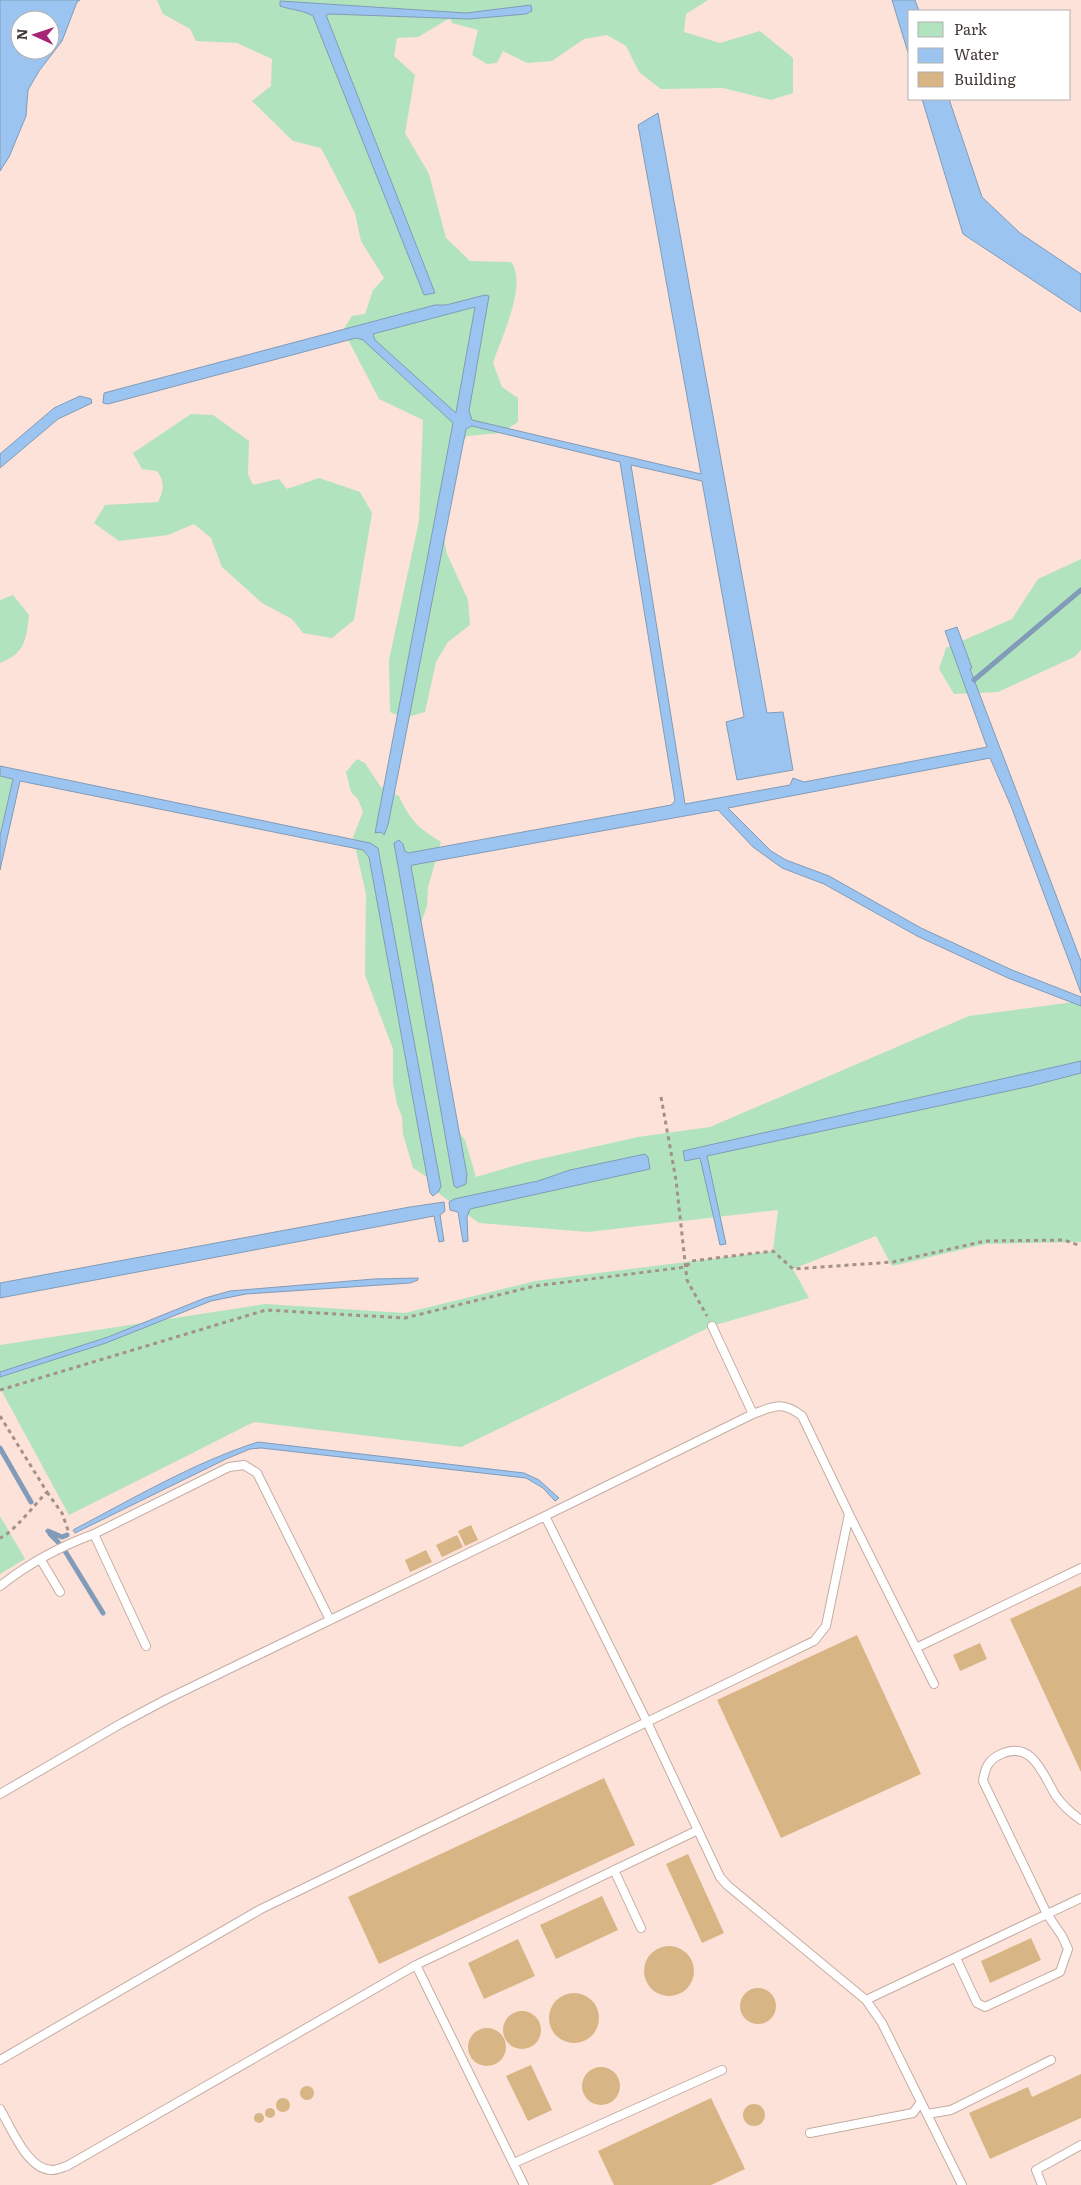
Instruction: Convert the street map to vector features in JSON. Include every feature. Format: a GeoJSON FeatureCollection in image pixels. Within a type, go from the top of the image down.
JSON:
{"type":"FeatureCollection","features":[{"type":"Feature","properties":{"kind":"lane"},"geometry":{"type":"LineString","coordinates":[[712,1326],[753,1414]]}},
{"type":"Feature","properties":{"kind":"lane"},"geometry":{"type":"LineString","coordinates":[[0,1794],[122,1723],[753,1414],[775,1406],[790,1407],[802,1416],[934,1684]]}},
{"type":"Feature","properties":{"kind":"lane"},"geometry":{"type":"LineString","coordinates":[[0,1586],[15,1574],[73,1542],[94,1534],[229,1466],[244,1465],[257,1472],[330,1620]]}},
{"type":"Feature","properties":{"kind":"lane"},"geometry":{"type":"LineString","coordinates":[[0,2060],[261,1909],[814,1641],[826,1626],[849,1514]]}},
{"type":"Feature","properties":{"kind":"lane"},"geometry":{"type":"LineString","coordinates":[[545,1516],[647,1722],[720,1877],[727,1885],[866,2000],[882,2023],[962,2185]]}},
{"type":"Feature","properties":{"kind":"lane"},"geometry":{"type":"LineString","coordinates":[[94,1534],[146,1646]]}},
{"type":"Feature","properties":{"kind":"lane"},"geometry":{"type":"LineString","coordinates":[[41,1560],[60,1592]]}},
{"type":"Feature","properties":{"kind":"lane"},"geometry":{"type":"LineString","coordinates":[[916,1648],[1081,1568]]}},
{"type":"Feature","properties":{"kind":"lane"},"geometry":{"type":"LineString","coordinates":[[956,1958],[977,2003],[986,2006],[1060,1972],[1068,1949],[1062,1936],[1047,1914],[983,1781],[986,1768],[993,1758],[1008,1751],[1025,1753],[1040,1764],[1056,1795],[1068,1811],[1081,1820]]}},
{"type":"Feature","properties":{"kind":"lane"},"geometry":{"type":"LineString","coordinates":[[0,2109],[25,2153],[37,2166],[52,2170],[67,2166],[416,1965],[698,1830]]}},
{"type":"Feature","properties":{"kind":"lane"},"geometry":{"type":"LineString","coordinates":[[614,1870],[641,1928]]}},
{"type":"Feature","properties":{"kind":"lane"},"geometry":{"type":"LineString","coordinates":[[866,2000],[1081,1898]]}},
{"type":"Feature","properties":{"kind":"lane"},"geometry":{"type":"LineString","coordinates":[[416,1965],[524,2185]]}},
{"type":"Feature","properties":{"kind":"lane"},"geometry":{"type":"LineString","coordinates":[[927,2114],[951,2110],[1051,2060]]}},
{"type":"Feature","properties":{"kind":"lane"},"geometry":{"type":"LineString","coordinates":[[514,2163],[722,2070]]}},
{"type":"Feature","properties":{"kind":"lane"},"geometry":{"type":"LineString","coordinates":[[810,2133],[913,2113],[921,2102]]}},
{"type":"Feature","properties":{"kind":"lane"},"geometry":{"type":"LineString","coordinates":[[1042,2185],[1036,2170],[1081,2145]]}},
{"type":"Feature","properties":{"kind":"path"},"geometry":{"type":"LineString","coordinates":[[661,1097],[676,1180],[687,1280],[712,1326]]}},
{"type":"Feature","properties":{"kind":"path"},"geometry":{"type":"LineString","coordinates":[[0,1390],[266,1310],[405,1318],[535,1286],[686,1267],[691,1261],[773,1251],[793,1269],[893,1262],[985,1241],[1064,1240],[1081,1246]]}},
{"type":"Feature","properties":{"kind":"path"},"geometry":{"type":"LineString","coordinates":[[0,1416],[64,1518]]}},
{"type":"Feature","properties":{"kind":"path"},"geometry":{"type":"LineString","coordinates":[[0,1538],[10,1534],[15,1525],[47,1492]]}},
{"type":"Feature","properties":{"kind":"green space"},"geometry":{"type":"Polygon","coordinates":[[[157,0],[708,0],[686,14],[684,32],[720,43],[760,31],[793,58],[793,93],[771,100],[723,88],[661,89],[639,72],[626,46],[607,35],[584,39],[552,61],[527,63],[503,51],[497,63],[487,64],[472,55],[478,30],[452,23],[450,18],[418,37],[397,38],[394,56],[415,75],[405,133],[429,174],[446,238],[470,261],[511,262],[515,272],[516,284],[515,297],[507,326],[493,363],[502,387],[518,398],[518,422],[501,433],[467,436],[447,466],[438,510],[447,554],[468,600],[470,625],[448,642],[436,662],[425,712],[404,718],[390,712],[389,660],[419,521],[423,420],[379,399],[343,330],[352,316],[365,314],[373,290],[384,278],[361,241],[355,213],[321,148],[293,141],[252,101],[271,86],[272,59],[237,43],[196,41],[190,29],[163,14],[157,0]]]}},
{"type":"Feature","properties":{"kind":"green space"},"geometry":{"type":"Polygon","coordinates":[[[191,414],[213,415],[249,441],[248,474],[253,485],[279,479],[287,489],[319,478],[360,492],[372,513],[354,620],[332,638],[303,633],[292,619],[262,603],[222,567],[211,538],[194,524],[168,535],[119,541],[94,523],[105,505],[158,502],[163,486],[160,475],[157,471],[142,469],[133,453],[191,414]]]}},
{"type":"Feature","properties":{"kind":"green space"},"geometry":{"type":"Polygon","coordinates":[[[1081,559],[1081,650],[1074,657],[998,692],[954,694],[939,669],[946,648],[1012,619],[1038,579],[1081,559]]]}},
{"type":"Feature","properties":{"kind":"green space"},"geometry":{"type":"Polygon","coordinates":[[[13,595],[29,615],[27,631],[20,650],[9,659],[0,663],[0,600],[13,595]]]}},
{"type":"Feature","properties":{"kind":"green space"},"geometry":{"type":"Polygon","coordinates":[[[357,759],[365,763],[380,786],[399,796],[407,812],[416,823],[441,842],[428,887],[427,906],[420,926],[434,987],[432,1051],[457,1129],[465,1140],[476,1177],[527,1162],[638,1137],[710,1127],[969,1016],[1081,1001],[1081,1242],[985,1244],[892,1266],[876,1236],[793,1269],[809,1298],[712,1326],[461,1447],[254,1422],[69,1515],[0,1388],[0,1345],[266,1304],[405,1313],[535,1281],[773,1251],[778,1210],[588,1232],[479,1223],[433,1189],[441,1186],[413,1168],[403,1134],[402,1117],[397,1104],[393,1083],[393,1049],[365,975],[366,894],[353,837],[363,812],[358,799],[351,792],[346,772],[357,759]]]}},
{"type":"Feature","properties":{"kind":"green space"},"geometry":{"type":"Polygon","coordinates":[[[0,776],[13,779],[0,836],[0,776]]]}},
{"type":"Feature","properties":{"kind":"green space"},"geometry":{"type":"Polygon","coordinates":[[[0,1516],[25,1559],[0,1574],[0,1516]]]}},
{"type":"Feature","properties":{"kind":"water"},"geometry":{"type":"Polygon","coordinates":[[[0,0],[80,0],[77,2],[60,44],[60,10],[10,10],[10,60],[47,60],[28,90],[26,116],[9,157],[0,171],[0,0]]]}},
{"type":"Feature","properties":{"kind":"water"},"geometry":{"type":"Polygon","coordinates":[[[892,0],[915,0],[919,10],[908,10],[908,52],[892,0]]]}},
{"type":"Feature","properties":{"kind":"water"},"geometry":{"type":"Polygon","coordinates":[[[280,1],[466,13],[531,5],[532,11],[526,14],[469,19],[326,15],[435,293],[424,295],[313,16],[305,12],[280,6],[280,1]]]}},
{"type":"Feature","properties":{"kind":"water"},"geometry":{"type":"Polygon","coordinates":[[[922,100],[949,100],[982,197],[1020,233],[1081,274],[1081,312],[963,234],[922,100]]]}},
{"type":"Feature","properties":{"kind":"water"},"geometry":{"type":"Polygon","coordinates":[[[658,113],[767,713],[783,712],[793,770],[737,780],[726,722],[744,717],[702,481],[631,465],[685,804],[790,785],[793,778],[804,782],[987,747],[945,631],[957,627],[972,668],[970,669],[1081,961],[1081,993],[1011,806],[990,758],[728,808],[771,851],[786,860],[829,876],[921,928],[1012,970],[1081,997],[1081,1006],[1008,978],[917,936],[824,884],[782,868],[753,847],[718,810],[413,865],[411,866],[467,1175],[466,1184],[457,1188],[454,1186],[394,843],[399,840],[408,853],[671,805],[675,801],[620,462],[472,426],[466,429],[388,825],[384,835],[381,832],[375,833],[453,423],[363,340],[356,338],[108,404],[103,403],[104,393],[435,305],[446,305],[485,295],[489,296],[469,411],[472,420],[701,474],[638,125],[658,113]],[[475,307],[373,334],[375,340],[456,413],[475,307]]]}},
{"type":"Feature","properties":{"kind":"water"},"geometry":{"type":"Polygon","coordinates":[[[80,396],[91,399],[92,403],[58,419],[0,468],[0,454],[54,408],[80,396]]]}},
{"type":"Feature","properties":{"kind":"water"},"geometry":{"type":"Polygon","coordinates":[[[0,766],[370,843],[378,848],[441,1186],[439,1191],[433,1196],[430,1193],[369,857],[363,850],[20,781],[0,870],[0,836],[13,779],[0,776],[0,766]]]}},
{"type":"Feature","properties":{"kind":"water"},"geometry":{"type":"Polygon","coordinates":[[[1081,1061],[1081,1073],[1031,1086],[707,1156],[726,1244],[720,1245],[700,1158],[685,1161],[683,1151],[1081,1061]]]}},
{"type":"Feature","properties":{"kind":"water"},"geometry":{"type":"Polygon","coordinates":[[[645,1154],[648,1157],[650,1169],[470,1209],[467,1217],[468,1241],[463,1242],[458,1212],[450,1210],[449,1202],[454,1199],[538,1181],[570,1170],[645,1154]]]}},
{"type":"Feature","properties":{"kind":"water"},"geometry":{"type":"Polygon","coordinates":[[[444,1202],[445,1211],[440,1215],[444,1241],[439,1242],[434,1216],[0,1298],[0,1283],[444,1202]]]}},
{"type":"Feature","properties":{"kind":"water"},"geometry":{"type":"Polygon","coordinates":[[[418,1278],[418,1280],[410,1283],[246,1294],[211,1301],[106,1343],[0,1377],[0,1372],[108,1337],[205,1298],[230,1291],[374,1279],[418,1278]]]}},
{"type":"Feature","properties":{"kind":"water"},"geometry":{"type":"Polygon","coordinates":[[[258,1442],[524,1473],[539,1480],[559,1498],[555,1501],[543,1488],[526,1478],[261,1448],[250,1449],[226,1459],[75,1533],[73,1530],[187,1470],[258,1442]]]}},
{"type":"Feature","properties":{"kind":"building"},"geometry":{"type":"Polygon","coordinates":[[[471,1525],[478,1540],[465,1546],[458,1531],[471,1525]]]}},
{"type":"Feature","properties":{"kind":"building"},"geometry":{"type":"Polygon","coordinates":[[[457,1535],[463,1547],[442,1557],[436,1545],[457,1535]]]}},
{"type":"Feature","properties":{"kind":"building"},"geometry":{"type":"Polygon","coordinates":[[[426,1550],[432,1562],[410,1572],[405,1560],[426,1550]]]}},
{"type":"Feature","properties":{"kind":"building"},"geometry":{"type":"Polygon","coordinates":[[[1081,1586],[1081,1772],[1010,1619],[1081,1586]]]}},
{"type":"Feature","properties":{"kind":"building"},"geometry":{"type":"Polygon","coordinates":[[[857,1635],[921,1774],[781,1838],[717,1700],[857,1635]]]}},
{"type":"Feature","properties":{"kind":"building"},"geometry":{"type":"Polygon","coordinates":[[[980,1643],[987,1659],[960,1671],[953,1655],[980,1643]]]}},
{"type":"Feature","properties":{"kind":"building"},"geometry":{"type":"Polygon","coordinates":[[[604,1778],[635,1845],[379,1964],[348,1897],[604,1778]]]}},
{"type":"Feature","properties":{"kind":"building"},"geometry":{"type":"Polygon","coordinates":[[[688,1854],[724,1933],[702,1943],[666,1864],[688,1854]]]}},
{"type":"Feature","properties":{"kind":"building"},"geometry":{"type":"Polygon","coordinates":[[[602,1896],[618,1930],[556,1959],[540,1925],[602,1896]]]}},
{"type":"Feature","properties":{"kind":"building"},"geometry":{"type":"Polygon","coordinates":[[[1031,1938],[1041,1960],[990,1983],[981,1961],[1031,1938]]]}},
{"type":"Feature","properties":{"kind":"building"},"geometry":{"type":"Polygon","coordinates":[[[518,1939],[535,1976],[484,1999],[468,1963],[518,1939]]]}},
{"type":"Feature","properties":{"kind":"building"},"geometry":{"type":"Polygon","coordinates":[[[669,1946],[679,1948],[687,1953],[692,1961],[694,1971],[692,1981],[687,1989],[679,1994],[669,1996],[659,1994],[651,1989],[646,1981],[644,1971],[646,1961],[651,1953],[659,1948],[669,1946]]]}},
{"type":"Feature","properties":{"kind":"building"},"geometry":{"type":"Polygon","coordinates":[[[758,1988],[771,1993],[776,2006],[771,2019],[758,2024],[745,2019],[740,2006],[745,1993],[758,1988]]]}},
{"type":"Feature","properties":{"kind":"building"},"geometry":{"type":"Polygon","coordinates":[[[574,1993],[592,2000],[599,2018],[592,2036],[574,2043],[556,2036],[549,2018],[556,2000],[574,1993]]]}},
{"type":"Feature","properties":{"kind":"building"},"geometry":{"type":"Polygon","coordinates":[[[522,2011],[535,2017],[541,2030],[535,2043],[522,2049],[509,2043],[503,2030],[509,2017],[522,2011]]]}},
{"type":"Feature","properties":{"kind":"building"},"geometry":{"type":"Polygon","coordinates":[[[487,2028],[500,2034],[506,2047],[500,2060],[487,2066],[474,2060],[468,2047],[474,2034],[487,2028]]]}},
{"type":"Feature","properties":{"kind":"building"},"geometry":{"type":"Polygon","coordinates":[[[531,2065],[552,2110],[528,2121],[506,2076],[531,2065]]]}},
{"type":"Feature","properties":{"kind":"building"},"geometry":{"type":"Polygon","coordinates":[[[601,2067],[614,2073],[620,2086],[614,2099],[601,2105],[588,2099],[582,2086],[588,2073],[601,2067]]]}},
{"type":"Feature","properties":{"kind":"building"},"geometry":{"type":"Polygon","coordinates":[[[1081,2074],[1081,2118],[990,2159],[969,2113],[1028,2087],[1032,2097],[1081,2074]]]}},
{"type":"Feature","properties":{"kind":"building"},"geometry":{"type":"Polygon","coordinates":[[[304,2086],[310,2086],[314,2093],[310,2100],[304,2100],[300,2096],[300,2090],[304,2086]]]}},
{"type":"Feature","properties":{"kind":"building"},"geometry":{"type":"Polygon","coordinates":[[[280,2098],[286,2098],[290,2105],[286,2112],[280,2112],[276,2108],[276,2102],[280,2098]]]}},
{"type":"Feature","properties":{"kind":"building"},"geometry":{"type":"Polygon","coordinates":[[[711,2098],[745,2169],[711,2185],[614,2185],[598,2151],[711,2098]]]}},
{"type":"Feature","properties":{"kind":"building"},"geometry":{"type":"Polygon","coordinates":[[[754,2104],[762,2107],[765,2115],[762,2123],[754,2126],[746,2123],[743,2115],[746,2107],[754,2104]]]}},
{"type":"Feature","properties":{"kind":"building"},"geometry":{"type":"Polygon","coordinates":[[[268,2108],[272,2108],[275,2113],[274,2117],[268,2118],[265,2115],[265,2111],[268,2108]]]}},
{"type":"Feature","properties":{"kind":"building"},"geometry":{"type":"Polygon","coordinates":[[[257,2113],[261,2113],[264,2118],[263,2122],[257,2123],[254,2120],[254,2116],[257,2113]]]}},
{"type":"Feature","properties":{"kind":"waterway"},"geometry":{"type":"LineString","coordinates":[[974,680],[1081,590]]}},
{"type":"Feature","properties":{"kind":"waterway"},"geometry":{"type":"LineString","coordinates":[[0,1448],[31,1502]]}},
{"type":"Feature","properties":{"kind":"waterway"},"geometry":{"type":"LineString","coordinates":[[48,1531],[62,1537],[67,1535]]}},
{"type":"Feature","properties":{"kind":"waterway"},"geometry":{"type":"LineString","coordinates":[[50,1534],[58,1542]]}},
{"type":"Feature","properties":{"kind":"waterway"},"geometry":{"type":"LineString","coordinates":[[65,1551],[103,1613]]}}]}
